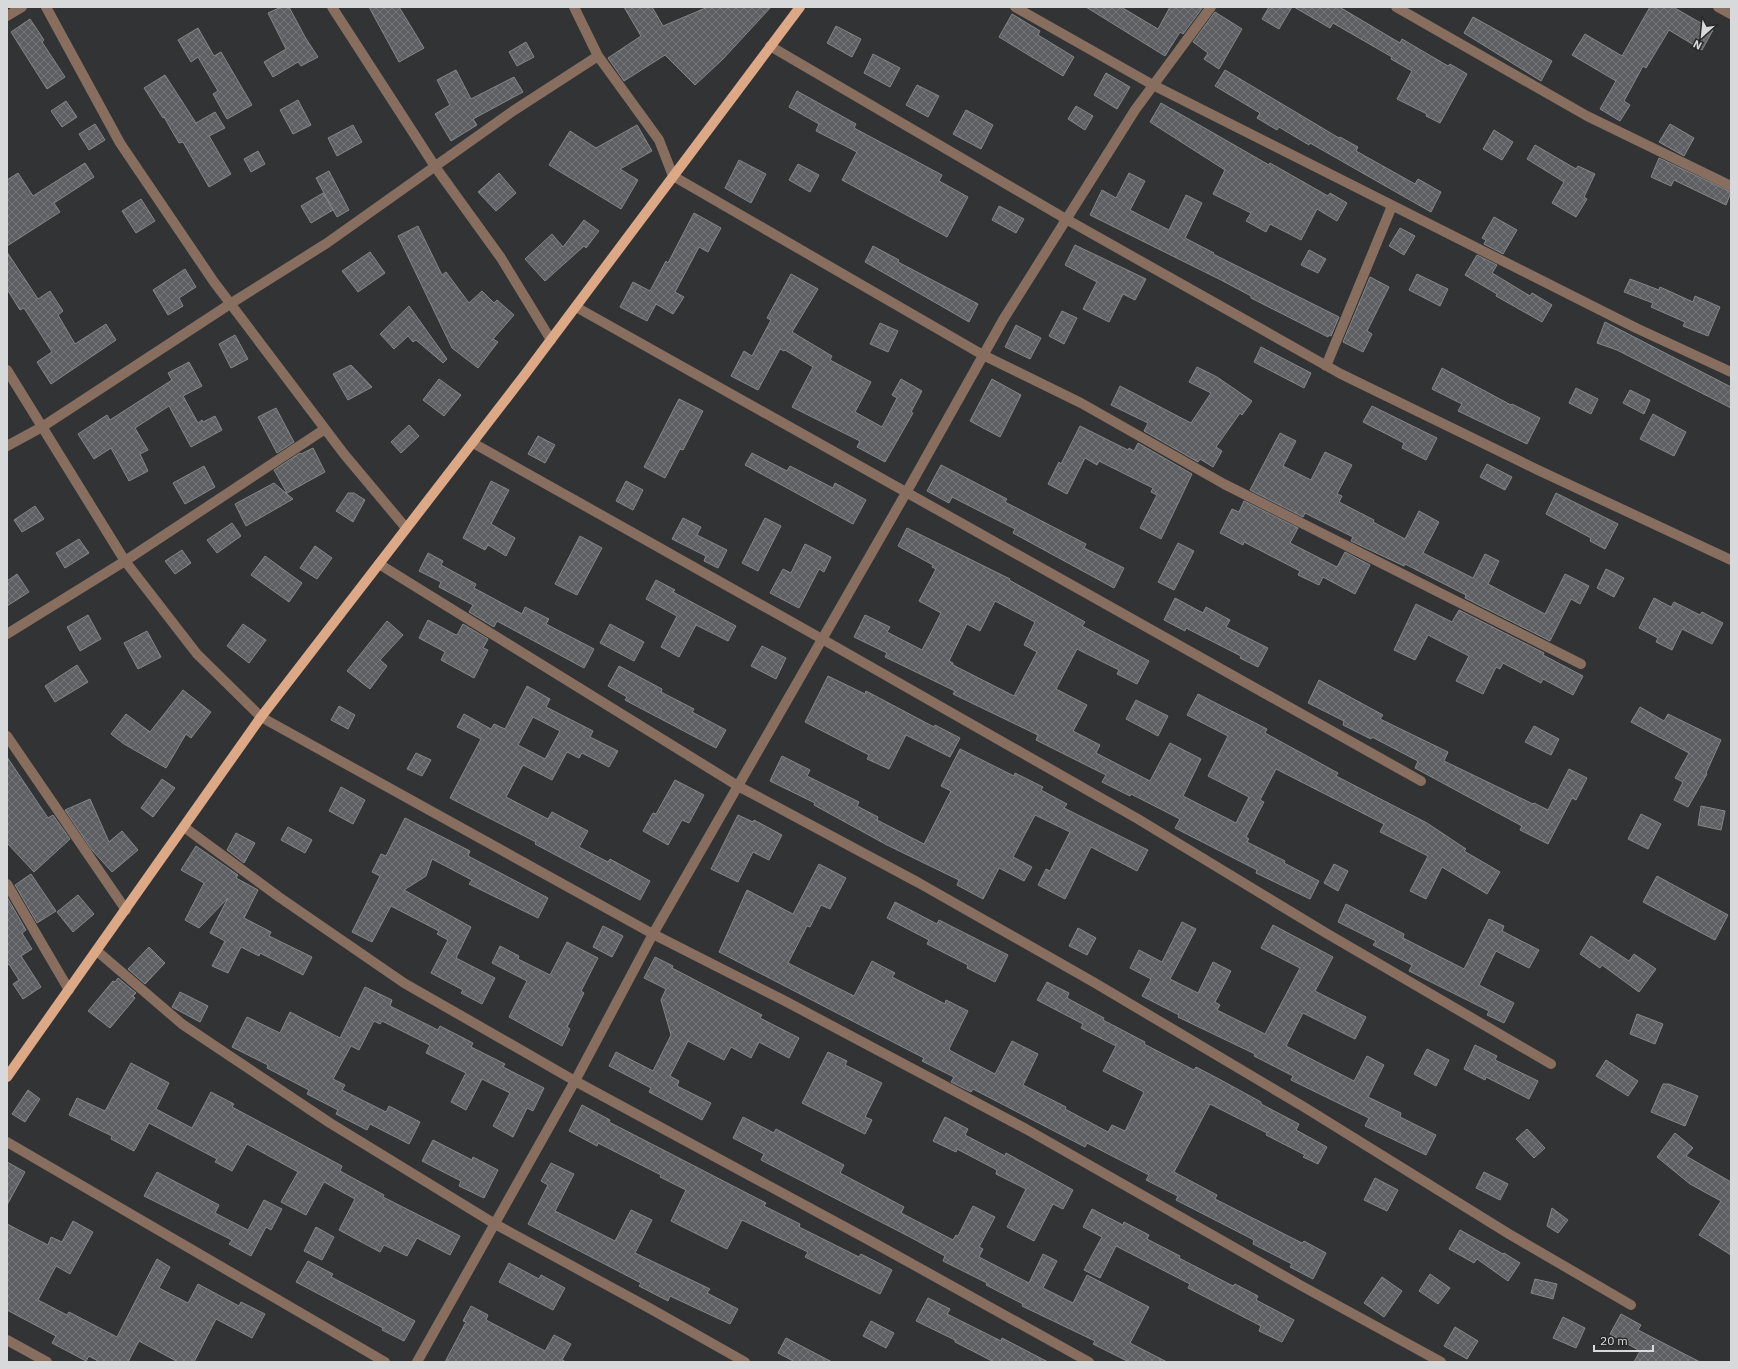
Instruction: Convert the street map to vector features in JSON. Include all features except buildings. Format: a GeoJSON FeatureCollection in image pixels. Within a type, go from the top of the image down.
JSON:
{"type":"FeatureCollection","features":[{"type":"Feature","properties":{"kind":"main road"},"geometry":{"type":"LineString","coordinates":[[7,1077],[261,717],[473,443],[800,7]]}},
{"type":"Feature","properties":{"kind":"street"},"geometry":{"type":"LineString","coordinates":[[7,16],[22,7]]}},
{"type":"Feature","properties":{"kind":"street"},"geometry":{"type":"LineString","coordinates":[[46,7],[120,143],[230,304],[325,429],[406,528]]}},
{"type":"Feature","properties":{"kind":"street"},"geometry":{"type":"LineString","coordinates":[[332,7],[436,168],[501,258],[551,340]]}},
{"type":"Feature","properties":{"kind":"street"},"geometry":{"type":"LineString","coordinates":[[574,7],[598,56],[659,140],[673,176],[983,355],[1080,404],[1224,484],[1581,664]]}},
{"type":"Feature","properties":{"kind":"street"},"geometry":{"type":"LineString","coordinates":[[1015,7],[1153,85],[1636,328],[1731,372]]}},
{"type":"Feature","properties":{"kind":"street"},"geometry":{"type":"LineString","coordinates":[[417,1362],[574,1081],[653,934],[906,493],[983,355],[1066,219],[1153,85],[1211,7]]}},
{"type":"Feature","properties":{"kind":"street"},"geometry":{"type":"LineString","coordinates":[[1396,7],[1587,116],[1731,186]]}},
{"type":"Feature","properties":{"kind":"street"},"geometry":{"type":"LineString","coordinates":[[1718,7],[1731,14]]}},
{"type":"Feature","properties":{"kind":"street"},"geometry":{"type":"LineString","coordinates":[[770,46],[1066,219],[1326,366],[1540,471],[1731,560]]}},
{"type":"Feature","properties":{"kind":"street"},"geometry":{"type":"LineString","coordinates":[[7,446],[42,427],[230,304],[327,243],[436,168],[513,111],[598,56]]}},
{"type":"Feature","properties":{"kind":"street"},"geometry":{"type":"LineString","coordinates":[[1326,366],[1392,206]]}},
{"type":"Feature","properties":{"kind":"street"},"geometry":{"type":"LineString","coordinates":[[576,307],[1421,782]]}},
{"type":"Feature","properties":{"kind":"street"},"geometry":{"type":"LineString","coordinates":[[7,370],[125,561],[197,654],[261,717],[653,934],[785,1001],[1026,1129],[1300,1285],[1441,1362]]}},
{"type":"Feature","properties":{"kind":"street"},"geometry":{"type":"LineString","coordinates":[[7,634],[125,561],[325,429]]}},
{"type":"Feature","properties":{"kind":"street"},"geometry":{"type":"LineString","coordinates":[[473,443],[1138,819],[1326,933],[1551,1064]]}},
{"type":"Feature","properties":{"kind":"street"},"geometry":{"type":"LineString","coordinates":[[379,564],[738,786],[919,883],[1095,984],[1310,1112],[1509,1234],[1631,1305]]}},
{"type":"Feature","properties":{"kind":"street"},"geometry":{"type":"LineString","coordinates":[[7,736],[126,910]]}},
{"type":"Feature","properties":{"kind":"street"},"geometry":{"type":"LineString","coordinates":[[184,827],[278,898],[404,983],[574,1081],[867,1239],[1088,1362]]}},
{"type":"Feature","properties":{"kind":"street"},"geometry":{"type":"LineString","coordinates":[[7,884],[69,990]]}},
{"type":"Feature","properties":{"kind":"street"},"geometry":{"type":"LineString","coordinates":[[97,951],[182,1024],[330,1124],[495,1224],[745,1362]]}},
{"type":"Feature","properties":{"kind":"street"},"geometry":{"type":"LineString","coordinates":[[7,1142],[385,1362]]}},
{"type":"Feature","properties":{"kind":"street"},"geometry":{"type":"LineString","coordinates":[[7,1340],[47,1362]]}}]}
